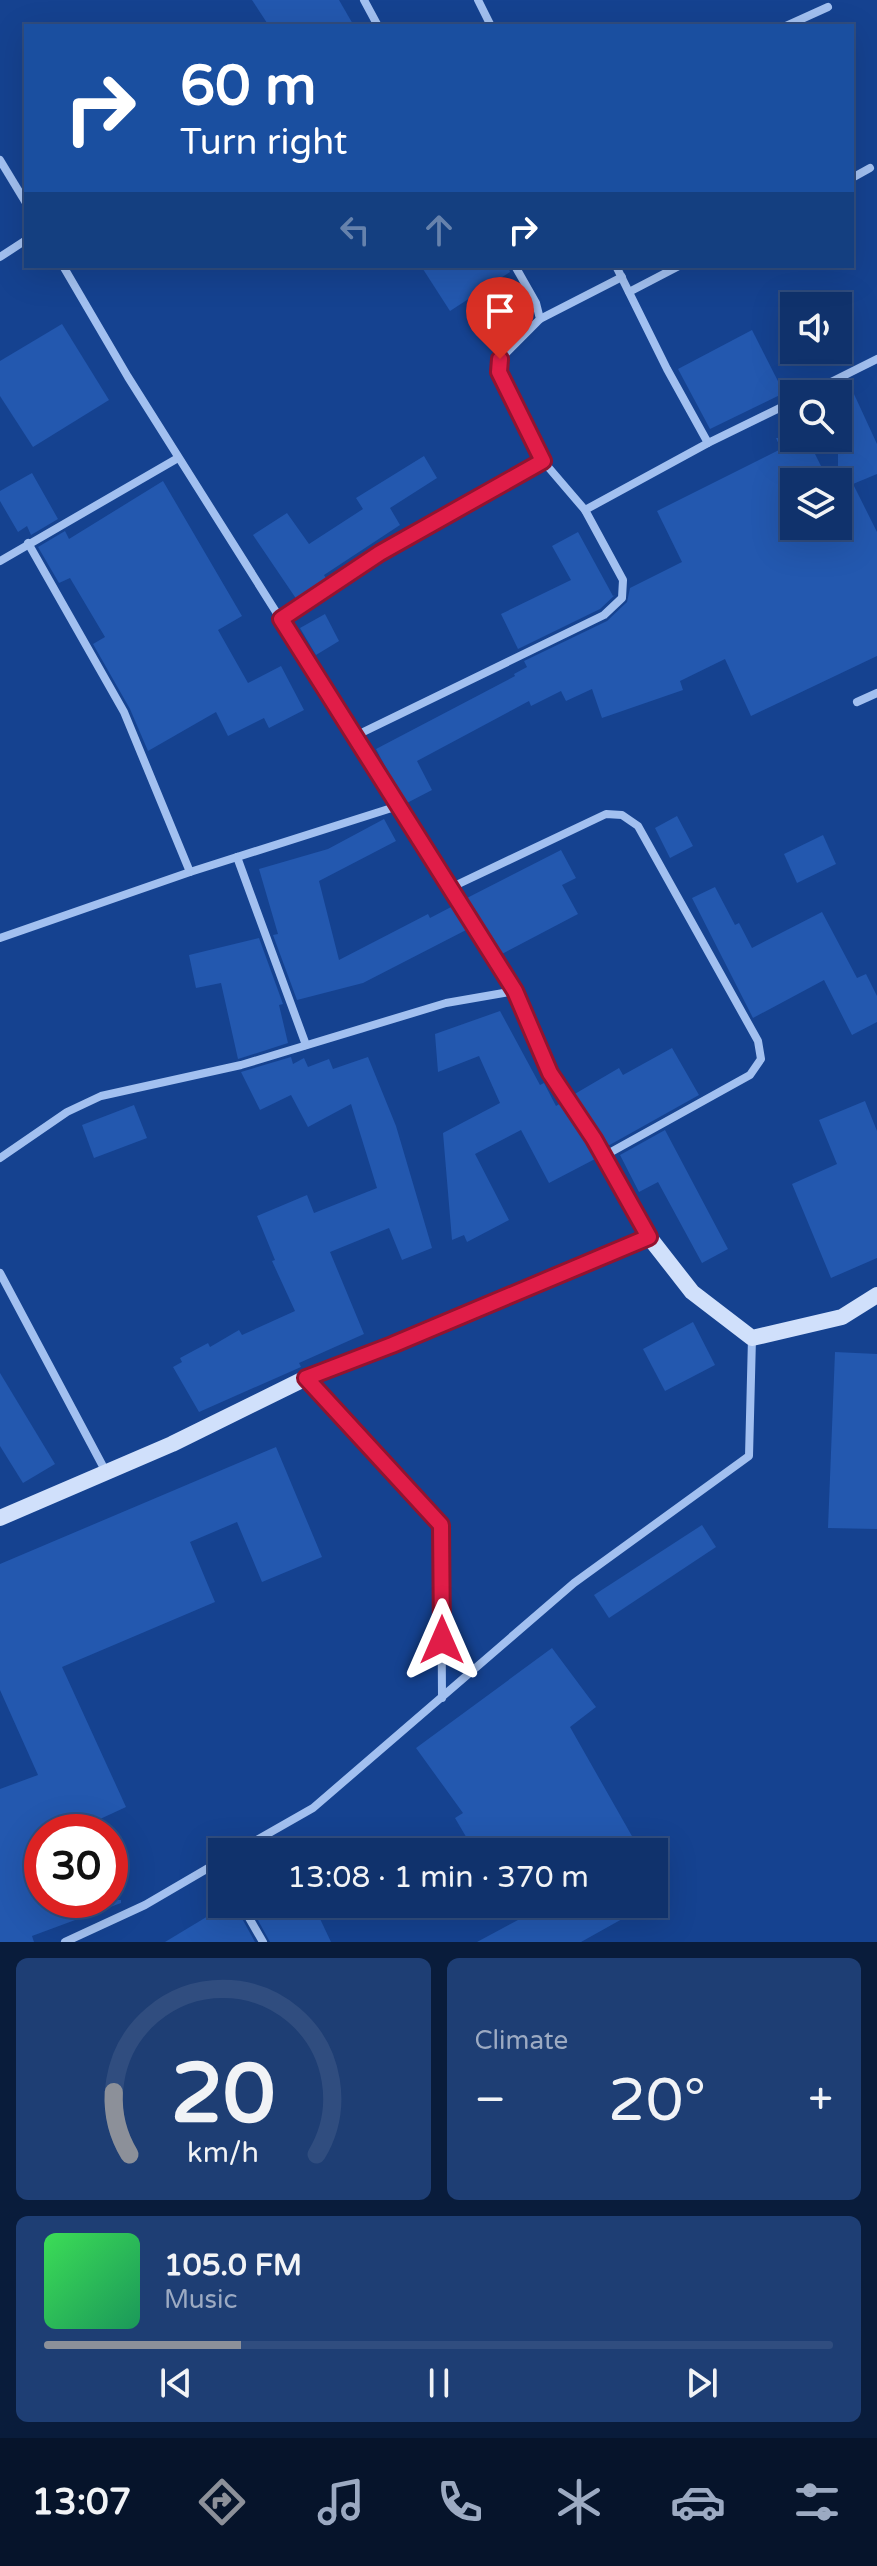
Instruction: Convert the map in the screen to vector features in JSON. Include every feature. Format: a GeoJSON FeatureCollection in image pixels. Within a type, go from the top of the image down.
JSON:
{"type":"FeatureCollection","features":[{"type":"Feature","properties":{"kind":"street"},"geometry":{"type":"LineString","coordinates":[[364,0],[377,24]]}},
{"type":"Feature","properties":{"kind":"street"},"geometry":{"type":"LineString","coordinates":[[478,0],[490,24]]}},
{"type":"Feature","properties":{"kind":"street"},"geometry":{"type":"LineString","coordinates":[[790,24],[828,7]]}},
{"type":"Feature","properties":{"kind":"street"},"geometry":{"type":"LineString","coordinates":[[0,160],[24,200]]}},
{"type":"Feature","properties":{"kind":"street"},"geometry":{"type":"LineString","coordinates":[[854,177],[870,168]]}},
{"type":"Feature","properties":{"kind":"street"},"geometry":{"type":"LineString","coordinates":[[0,257],[24,241]]}},
{"type":"Feature","properties":{"kind":"street"},"geometry":{"type":"LineString","coordinates":[[64,268],[178,458],[515,991],[550,1073],[594,1139],[649,1237],[692,1292],[752,1338]]}},
{"type":"Feature","properties":{"kind":"street"},"geometry":{"type":"LineString","coordinates":[[516,268],[536,303],[540,319]]}},
{"type":"Feature","properties":{"kind":"street"},"geometry":{"type":"LineString","coordinates":[[617,268],[708,443]]}},
{"type":"Feature","properties":{"kind":"street"},"geometry":{"type":"LineString","coordinates":[[629,292],[675,268]]}},
{"type":"Feature","properties":{"kind":"street"},"geometry":{"type":"LineString","coordinates":[[355,736],[604,615],[622,598],[623,580],[585,510],[543,461],[499,372],[500,359],[540,319],[622,277]]}},
{"type":"Feature","properties":{"kind":"street"},"geometry":{"type":"LineString","coordinates":[[835,380],[877,359]]}},
{"type":"Feature","properties":{"kind":"street"},"geometry":{"type":"LineString","coordinates":[[585,510],[780,408]]}},
{"type":"Feature","properties":{"kind":"street"},"geometry":{"type":"LineString","coordinates":[[0,561],[178,458]]}},
{"type":"Feature","properties":{"kind":"street"},"geometry":{"type":"LineString","coordinates":[[281,619],[380,553],[543,461]]}},
{"type":"Feature","properties":{"kind":"street"},"geometry":{"type":"LineString","coordinates":[[28,543],[124,712],[190,872]]}},
{"type":"Feature","properties":{"kind":"street"},"geometry":{"type":"LineString","coordinates":[[857,702],[877,693]]}},
{"type":"Feature","properties":{"kind":"street"},"geometry":{"type":"LineString","coordinates":[[0,938],[190,872],[398,806]]}},
{"type":"Feature","properties":{"kind":"street"},"geometry":{"type":"LineString","coordinates":[[450,888],[606,814],[622,815],[638,826],[646,839],[758,1041],[761,1059],[750,1075],[602,1157]]}},
{"type":"Feature","properties":{"kind":"street"},"geometry":{"type":"LineString","coordinates":[[237,857],[306,1045]]}},
{"type":"Feature","properties":{"kind":"street"},"geometry":{"type":"LineString","coordinates":[[0,1158],[67,1112],[101,1096],[241,1065],[446,1003],[515,991]]}},
{"type":"Feature","properties":{"kind":"street"},"geometry":{"type":"LineString","coordinates":[[0,1518],[172,1444],[306,1378],[649,1237]]}},
{"type":"Feature","properties":{"kind":"street"},"geometry":{"type":"LineString","coordinates":[[0,1273],[106,1473]]}},
{"type":"Feature","properties":{"kind":"street"},"geometry":{"type":"LineString","coordinates":[[752,1338],[842,1317],[877,1295]]}},
{"type":"Feature","properties":{"kind":"street"},"geometry":{"type":"LineString","coordinates":[[260,1838],[313,1808],[574,1583],[749,1456],[752,1338]]}},
{"type":"Feature","properties":{"kind":"street"},"geometry":{"type":"LineString","coordinates":[[306,1378],[441,1525],[442,1698]]}},
{"type":"Feature","properties":{"kind":"street"},"geometry":{"type":"LineString","coordinates":[[65,1942],[145,1905],[208,1871]]}},
{"type":"Feature","properties":{"kind":"street"},"geometry":{"type":"LineString","coordinates":[[249,1918],[263,1942]]}},
{"type":"Feature","properties":{"kind":"building"},"geometry":{"type":"Polygon","coordinates":[[[252,0],[339,0],[353,24],[268,24],[252,0]]]}},
{"type":"Feature","properties":{"kind":"building"},"geometry":{"type":"Polygon","coordinates":[[[422,268],[509,268],[510,272],[450,311],[422,268]]]}},
{"type":"Feature","properties":{"kind":"building"},"geometry":{"type":"Polygon","coordinates":[[[62,324],[109,400],[33,447],[0,396],[0,361],[62,324]]]}},
{"type":"Feature","properties":{"kind":"building"},"geometry":{"type":"Polygon","coordinates":[[[752,330],[780,385],[780,395],[710,429],[678,369],[752,330]]]}},
{"type":"Feature","properties":{"kind":"building"},"geometry":{"type":"Polygon","coordinates":[[[852,390],[877,444],[877,474],[853,484],[877,532],[877,656],[751,716],[725,659],[680,681],[683,690],[602,718],[592,689],[566,701],[561,691],[531,706],[529,701],[417,761],[432,790],[405,804],[376,749],[515,676],[527,667],[524,661],[607,621],[627,602],[630,588],[682,562],[657,511],[780,450],[780,452],[814,452],[822,468],[780,468],[780,540],[852,540],[852,468],[838,468],[838,452],[852,452],[852,390]]]}},
{"type":"Feature","properties":{"kind":"building"},"geometry":{"type":"Polygon","coordinates":[[[424,456],[437,478],[390,508],[400,525],[324,575],[327,580],[297,600],[253,535],[287,513],[309,544],[363,509],[356,498],[424,456]]]}},
{"type":"Feature","properties":{"kind":"building"},"geometry":{"type":"Polygon","coordinates":[[[32,473],[58,519],[31,535],[27,526],[18,532],[0,501],[0,491],[32,473]]]}},
{"type":"Feature","properties":{"kind":"building"},"geometry":{"type":"Polygon","coordinates":[[[163,481],[242,616],[218,630],[248,683],[281,666],[304,710],[269,728],[264,718],[228,736],[216,712],[148,751],[130,709],[93,644],[105,637],[70,578],[59,583],[38,547],[65,531],[69,539],[163,481]]]}},
{"type":"Feature","properties":{"kind":"building"},"geometry":{"type":"Polygon","coordinates":[[[578,532],[615,595],[600,609],[518,649],[501,614],[571,580],[552,546],[578,532]]]}},
{"type":"Feature","properties":{"kind":"building"},"geometry":{"type":"Polygon","coordinates":[[[325,614],[339,641],[316,655],[300,628],[325,614]]]}},
{"type":"Feature","properties":{"kind":"building"},"geometry":{"type":"Polygon","coordinates":[[[677,816],[693,846],[670,858],[655,828],[677,816]]]}},
{"type":"Feature","properties":{"kind":"building"},"geometry":{"type":"Polygon","coordinates":[[[384,819],[396,841],[319,881],[339,960],[428,914],[430,918],[453,906],[468,929],[363,983],[297,1000],[273,935],[278,934],[259,869],[328,849],[384,819]]]}},
{"type":"Feature","properties":{"kind":"building"},"geometry":{"type":"Polygon","coordinates":[[[823,835],[836,864],[797,883],[784,854],[823,835]]]}},
{"type":"Feature","properties":{"kind":"building"},"geometry":{"type":"Polygon","coordinates":[[[561,850],[576,878],[562,885],[578,914],[500,955],[465,899],[561,850]]]}},
{"type":"Feature","properties":{"kind":"building"},"geometry":{"type":"Polygon","coordinates":[[[715,887],[735,925],[739,923],[752,948],[822,912],[857,978],[866,974],[877,996],[877,1022],[852,1035],[824,980],[753,1018],[692,898],[715,887]]]}},
{"type":"Feature","properties":{"kind":"building"},"geometry":{"type":"Polygon","coordinates":[[[259,938],[283,1004],[279,1005],[288,1043],[238,1059],[221,983],[196,988],[189,955],[259,938]]]}},
{"type":"Feature","properties":{"kind":"building"},"geometry":{"type":"Polygon","coordinates":[[[500,1011],[540,1085],[544,1083],[556,1106],[561,1103],[595,1159],[549,1183],[521,1130],[475,1154],[509,1220],[467,1242],[464,1235],[452,1240],[443,1133],[500,1103],[479,1056],[438,1072],[435,1034],[500,1011]]]}},
{"type":"Feature","properties":{"kind":"building"},"geometry":{"type":"Polygon","coordinates":[[[672,1048],[699,1095],[606,1147],[573,1095],[619,1068],[623,1075],[672,1048]]]}},
{"type":"Feature","properties":{"kind":"building"},"geometry":{"type":"Polygon","coordinates":[[[291,1057],[293,1064],[304,1058],[308,1067],[329,1059],[333,1069],[368,1057],[396,1126],[432,1248],[402,1260],[389,1228],[330,1252],[364,1334],[299,1363],[301,1367],[199,1412],[173,1367],[182,1362],[180,1358],[208,1343],[210,1347],[239,1330],[242,1335],[295,1311],[272,1261],[275,1260],[257,1216],[307,1195],[314,1213],[377,1188],[351,1104],[308,1127],[291,1095],[260,1110],[241,1072],[291,1057]]]}},
{"type":"Feature","properties":{"kind":"building"},"geometry":{"type":"Polygon","coordinates":[[[865,1101],[877,1131],[877,1258],[831,1278],[792,1184],[837,1164],[819,1120],[865,1101]]]}},
{"type":"Feature","properties":{"kind":"building"},"geometry":{"type":"Polygon","coordinates":[[[134,1105],[147,1138],[94,1158],[82,1125],[134,1105]]]}},
{"type":"Feature","properties":{"kind":"building"},"geometry":{"type":"Polygon","coordinates":[[[665,1130],[728,1249],[702,1263],[658,1182],[639,1192],[620,1155],[665,1130]]]}},
{"type":"Feature","properties":{"kind":"building"},"geometry":{"type":"Polygon","coordinates":[[[693,1322],[715,1365],[665,1391],[643,1349],[693,1322]]]}},
{"type":"Feature","properties":{"kind":"building"},"geometry":{"type":"Polygon","coordinates":[[[835,1352],[877,1354],[877,1529],[828,1528],[835,1352]]]}},
{"type":"Feature","properties":{"kind":"building"},"geometry":{"type":"Polygon","coordinates":[[[0,1373],[55,1464],[23,1483],[0,1446],[0,1373]]]}},
{"type":"Feature","properties":{"kind":"building"},"geometry":{"type":"Polygon","coordinates":[[[276,1447],[322,1557],[262,1582],[237,1522],[190,1542],[215,1602],[62,1667],[126,1807],[111,1814],[24,1814],[24,1918],[81,1918],[32,1936],[34,1942],[0,1942],[0,1789],[38,1775],[0,1690],[0,1564],[276,1447]]]}},
{"type":"Feature","properties":{"kind":"building"},"geometry":{"type":"Polygon","coordinates":[[[702,1525],[716,1547],[609,1618],[594,1595],[702,1525]]]}},
{"type":"Feature","properties":{"kind":"building"},"geometry":{"type":"Polygon","coordinates":[[[552,1648],[596,1707],[570,1727],[633,1838],[467,1838],[455,1818],[463,1813],[416,1748],[552,1648]]]}},
{"type":"Feature","properties":{"kind":"building"},"geometry":{"type":"Polygon","coordinates":[[[208,1916],[242,1918],[255,1942],[165,1942],[208,1916]]]}},
{"type":"Feature","properties":{"kind":"building"},"geometry":{"type":"Polygon","coordinates":[[[257,1918],[320,1918],[331,1942],[270,1942],[257,1918]]]}},
{"type":"Feature","properties":{"kind":"building"},"geometry":{"type":"Polygon","coordinates":[[[624,1918],[581,1942],[477,1942],[518,1920],[624,1918]]]}},
{"type":"Feature","properties":{"kind":"route"},"geometry":{"type":"LineString","coordinates":[[442,1640],[441,1525],[306,1378],[649,1237],[594,1139],[550,1073],[515,991],[281,619],[380,553],[543,461],[499,372],[500,359]]}}]}
